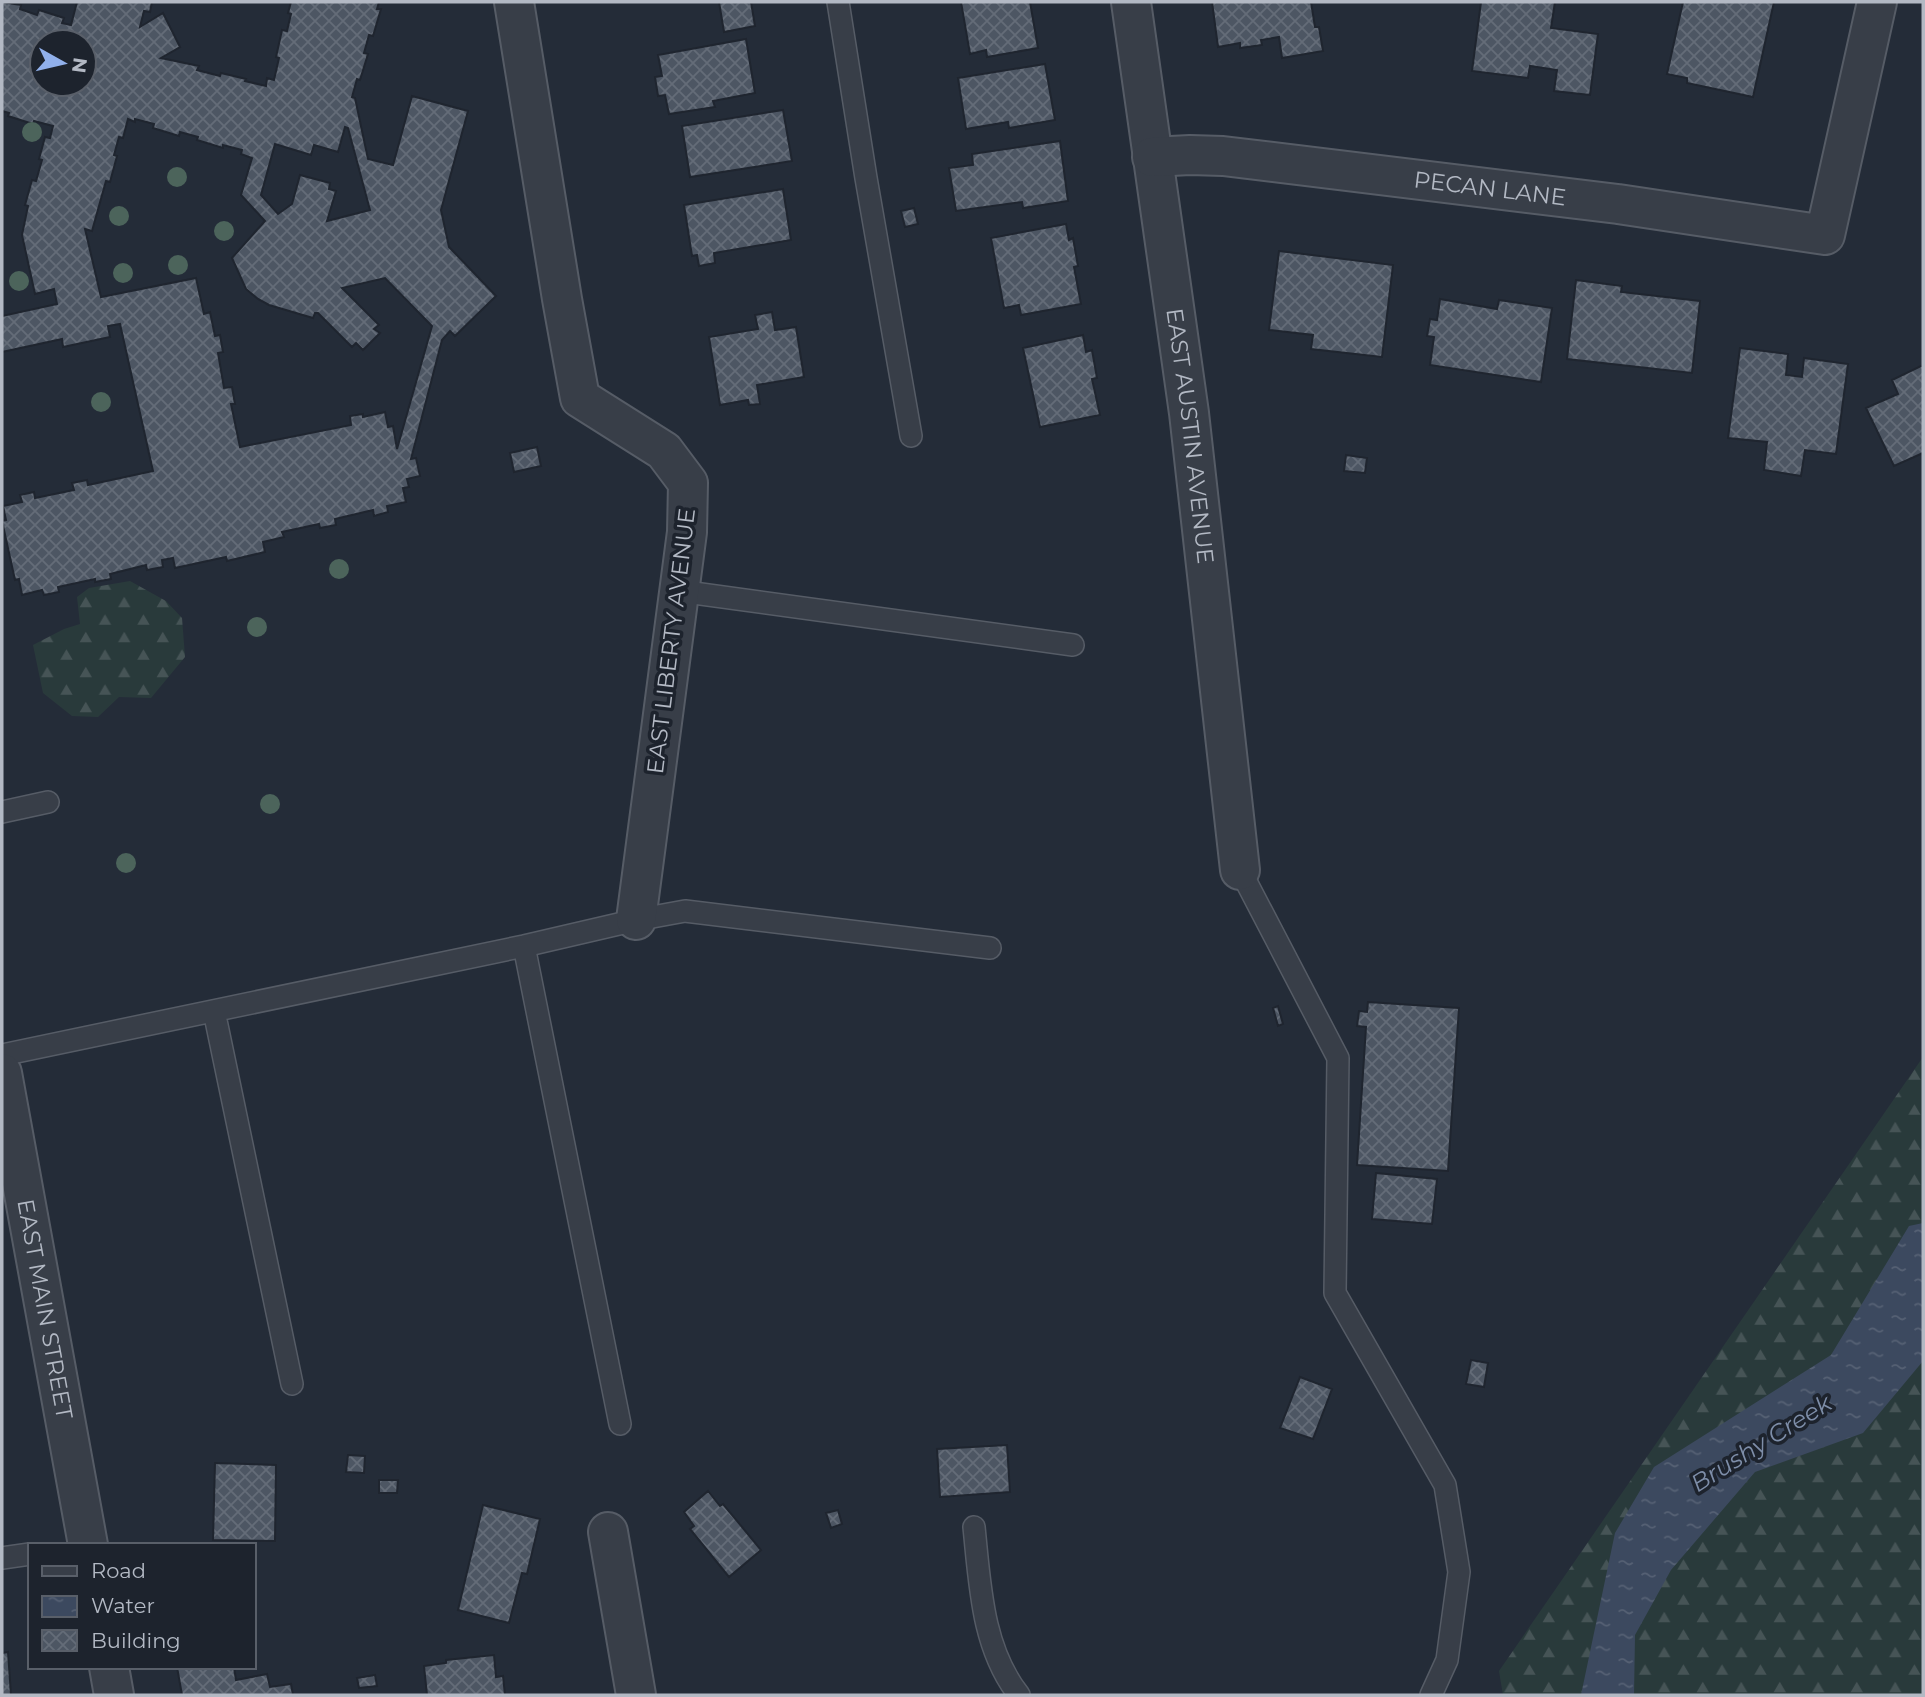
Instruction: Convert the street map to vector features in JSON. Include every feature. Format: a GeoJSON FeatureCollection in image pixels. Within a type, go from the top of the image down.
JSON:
{"type":"FeatureCollection","features":[{"type":"Feature","properties":{"kind":"street","name":"EAST LIBERTY AVENUE"},"geometry":{"type":"LineString","coordinates":[[514,2],[580,398],[664,451],[688,483],[687,532],[636,920]]}},
{"type":"Feature","properties":{"kind":"street","name":"EAST AUSTIN AVENUE"},"geometry":{"type":"LineString","coordinates":[[1130,2],[1189,413],[1240,870]]}},
{"type":"Feature","properties":{"kind":"street","name":"PECAN LANE"},"geometry":{"type":"LineString","coordinates":[[1152,158],[1223,156],[1618,204],[1825,235],[1877,2]]}},
{"type":"Feature","properties":{"kind":"street","name":"EAST MAIN STREET"},"geometry":{"type":"LineString","coordinates":[[2,1073],[88,1543]]}},
{"type":"Feature","properties":{"kind":"street"},"geometry":{"type":"LineString","coordinates":[[608,1532],[636,1695]]}},
{"type":"Feature","properties":{"kind":"street"},"geometry":{"type":"LineString","coordinates":[[109,1669],[114,1695]]}},
{"type":"Feature","properties":{"kind":"lane"},"geometry":{"type":"LineString","coordinates":[[838,2],[911,436]]}},
{"type":"Feature","properties":{"kind":"lane"},"geometry":{"type":"LineString","coordinates":[[679,591],[1073,645]]}},
{"type":"Feature","properties":{"kind":"lane"},"geometry":{"type":"LineString","coordinates":[[2,812],[48,802]]}},
{"type":"Feature","properties":{"kind":"lane"},"geometry":{"type":"LineString","coordinates":[[1240,870],[1338,1058],[1335,1293],[1445,1485],[1460,1572],[1447,1660],[1431,1695]]}},
{"type":"Feature","properties":{"kind":"lane"},"geometry":{"type":"LineString","coordinates":[[2,1055],[685,911],[990,948]]}},
{"type":"Feature","properties":{"kind":"lane"},"geometry":{"type":"LineString","coordinates":[[524,946],[620,1424]]}},
{"type":"Feature","properties":{"kind":"lane"},"geometry":{"type":"LineString","coordinates":[[215,1011],[292,1384]]}},
{"type":"Feature","properties":{"kind":"lane"},"geometry":{"type":"LineString","coordinates":[[974,1527],[984,1619],[1007,1679],[1019,1695]]}},
{"type":"Feature","properties":{"kind":"lane"},"geometry":{"type":"LineString","coordinates":[[2,1558],[28,1555]]}},
{"type":"Feature","properties":{"kind":"green space"},"geometry":{"type":"Polygon","coordinates":[[[130,581],[166,601],[182,618],[185,657],[151,698],[119,697],[98,717],[72,716],[43,693],[33,645],[80,624],[77,597],[89,588],[130,581]]]}},
{"type":"Feature","properties":{"kind":"green space"},"geometry":{"type":"Polygon","coordinates":[[[1923,1057],[1923,1695],[1503,1695],[1499,1671],[1923,1057]]]}},
{"type":"Feature","properties":{"kind":"water","name":"Brushy Creek"},"geometry":{"type":"Polygon","coordinates":[[[1923,1223],[1923,1361],[1863,1433],[1755,1472],[1671,1570],[1635,1635],[1634,1695],[1581,1695],[1615,1533],[1654,1467],[1831,1355],[1909,1226],[1923,1223]]]}},
{"type":"Feature","properties":{"kind":"building"},"geometry":{"type":"Polygon","coordinates":[[[2,2],[21,5],[20,9],[37,15],[39,10],[64,18],[62,23],[71,25],[77,2],[152,2],[150,12],[144,11],[140,27],[163,13],[180,47],[161,58],[199,66],[197,70],[220,76],[221,73],[266,86],[267,78],[274,80],[279,58],[276,57],[282,30],[287,31],[291,2],[379,2],[377,9],[381,9],[373,36],[369,35],[364,53],[368,54],[352,97],[355,98],[368,159],[393,165],[412,96],[468,111],[441,210],[449,247],[496,296],[455,336],[450,331],[442,340],[411,459],[416,458],[420,476],[407,479],[409,487],[403,488],[406,502],[387,506],[388,512],[374,516],[373,510],[335,519],[336,525],[320,528],[319,524],[282,532],[284,537],[263,542],[265,552],[227,561],[226,557],[175,568],[173,558],[162,560],[163,567],[147,570],[146,565],[110,574],[111,579],[95,582],[95,579],[58,587],[59,592],[44,595],[42,590],[22,595],[19,579],[15,580],[2,521],[6,520],[3,506],[22,502],[20,495],[34,492],[35,498],[74,490],[72,483],[87,480],[88,485],[153,471],[120,324],[108,326],[110,337],[63,347],[62,339],[2,352],[2,316],[57,304],[54,289],[35,294],[22,235],[28,206],[25,205],[32,180],[36,181],[45,137],[50,138],[53,126],[34,121],[33,124],[8,116],[9,113],[2,111],[2,2]],[[128,119],[123,138],[119,137],[110,182],[106,181],[92,231],[85,229],[101,297],[196,278],[204,314],[210,312],[215,336],[220,335],[223,352],[218,353],[224,388],[232,387],[235,404],[231,404],[240,447],[351,425],[350,416],[363,414],[363,417],[385,412],[388,427],[393,426],[397,449],[432,326],[385,278],[342,288],[379,325],[374,329],[380,333],[363,350],[356,343],[352,347],[318,313],[315,313],[313,318],[258,299],[246,289],[232,258],[265,221],[241,195],[252,158],[241,154],[242,150],[223,145],[223,148],[197,140],[198,137],[180,132],[179,136],[153,128],[154,124],[128,119]],[[345,127],[338,152],[314,145],[311,155],[275,144],[261,195],[278,214],[292,204],[300,175],[330,183],[329,189],[336,191],[327,221],[370,210],[348,128],[345,127]]]}},
{"type":"Feature","properties":{"kind":"building"},"geometry":{"type":"Polygon","coordinates":[[[719,2],[751,2],[755,26],[724,32],[719,2]]]}},
{"type":"Feature","properties":{"kind":"building"},"geometry":{"type":"Polygon","coordinates":[[[961,2],[1030,2],[1038,48],[987,57],[986,50],[970,54],[961,2]]]}},
{"type":"Feature","properties":{"kind":"building"},"geometry":{"type":"Polygon","coordinates":[[[1212,2],[1311,2],[1323,51],[1282,58],[1279,37],[1261,40],[1262,45],[1240,48],[1240,43],[1218,47],[1212,2]]]}},
{"type":"Feature","properties":{"kind":"building"},"geometry":{"type":"Polygon","coordinates":[[[1481,2],[1555,2],[1551,28],[1598,34],[1590,95],[1554,91],[1557,70],[1530,66],[1528,78],[1472,71],[1481,2]]]}},
{"type":"Feature","properties":{"kind":"building"},"geometry":{"type":"Polygon","coordinates":[[[1683,2],[1774,2],[1753,97],[1687,83],[1687,78],[1667,74],[1683,2]]]}},
{"type":"Feature","properties":{"kind":"building"},"geometry":{"type":"Polygon","coordinates":[[[746,39],[755,93],[713,101],[715,107],[669,114],[665,95],[658,96],[655,77],[662,76],[658,55],[746,39]]]}},
{"type":"Feature","properties":{"kind":"building"},"geometry":{"type":"Polygon","coordinates":[[[1045,64],[1055,120],[1009,128],[1008,122],[966,129],[958,78],[1045,64]]]}},
{"type":"Feature","properties":{"kind":"building"},"geometry":{"type":"Polygon","coordinates":[[[783,110],[792,161],[690,177],[682,126],[783,110]]]}},
{"type":"Feature","properties":{"kind":"building"},"geometry":{"type":"Polygon","coordinates":[[[1060,141],[1068,201],[1023,208],[1022,202],[956,211],[949,168],[973,165],[972,154],[1060,141]]]}},
{"type":"Feature","properties":{"kind":"building"},"geometry":{"type":"Polygon","coordinates":[[[783,189],[791,240],[714,253],[715,263],[699,266],[697,255],[692,256],[684,205],[783,189]]]}},
{"type":"Feature","properties":{"kind":"building"},"geometry":{"type":"Polygon","coordinates":[[[914,208],[918,224],[905,227],[901,211],[914,208]]]}},
{"type":"Feature","properties":{"kind":"building"},"geometry":{"type":"Polygon","coordinates":[[[1066,224],[1069,240],[1073,238],[1078,266],[1074,267],[1081,304],[1021,315],[1019,305],[1004,308],[991,238],[1066,224]]]}},
{"type":"Feature","properties":{"kind":"building"},"geometry":{"type":"Polygon","coordinates":[[[1279,251],[1393,265],[1382,357],[1311,349],[1313,335],[1269,330],[1279,251]]]}},
{"type":"Feature","properties":{"kind":"building"},"geometry":{"type":"Polygon","coordinates":[[[1576,280],[1622,286],[1621,292],[1700,301],[1692,373],[1567,359],[1576,280]]]}},
{"type":"Feature","properties":{"kind":"building"},"geometry":{"type":"Polygon","coordinates":[[[1440,299],[1497,309],[1499,300],[1552,308],[1541,382],[1430,365],[1434,337],[1427,336],[1430,319],[1437,320],[1440,299]]]}},
{"type":"Feature","properties":{"kind":"building"},"geometry":{"type":"Polygon","coordinates":[[[772,312],[775,330],[796,327],[804,377],[757,385],[760,404],[749,405],[748,400],[720,405],[709,337],[758,329],[755,315],[772,312]]]}},
{"type":"Feature","properties":{"kind":"building"},"geometry":{"type":"Polygon","coordinates":[[[1083,335],[1086,352],[1092,350],[1097,378],[1092,379],[1100,415],[1040,427],[1023,348],[1083,335]]]}},
{"type":"Feature","properties":{"kind":"building"},"geometry":{"type":"Polygon","coordinates":[[[1740,348],[1788,354],[1786,375],[1802,377],[1804,358],[1848,364],[1836,454],[1805,450],[1801,476],[1764,470],[1767,442],[1728,438],[1740,348]]]}},
{"type":"Feature","properties":{"kind":"building"},"geometry":{"type":"Polygon","coordinates":[[[1923,365],[1923,453],[1894,466],[1866,408],[1898,394],[1892,380],[1923,365]]]}},
{"type":"Feature","properties":{"kind":"building"},"geometry":{"type":"Polygon","coordinates":[[[537,447],[541,466],[514,472],[510,453],[537,447]]]}},
{"type":"Feature","properties":{"kind":"building"},"geometry":{"type":"Polygon","coordinates":[[[1346,455],[1367,458],[1365,473],[1344,471],[1346,455]]]}},
{"type":"Feature","properties":{"kind":"building"},"geometry":{"type":"Polygon","coordinates":[[[1368,1002],[1459,1008],[1448,1171],[1357,1165],[1366,1027],[1357,1026],[1359,1011],[1367,1012],[1368,1002]]]}},
{"type":"Feature","properties":{"kind":"building"},"geometry":{"type":"Polygon","coordinates":[[[1278,1006],[1283,1024],[1278,1026],[1273,1008],[1278,1006]]]}},
{"type":"Feature","properties":{"kind":"building"},"geometry":{"type":"Polygon","coordinates":[[[1376,1173],[1437,1179],[1432,1224],[1372,1219],[1376,1173]]]}},
{"type":"Feature","properties":{"kind":"building"},"geometry":{"type":"Polygon","coordinates":[[[1471,1360],[1488,1363],[1484,1387],[1466,1384],[1471,1360]]]}},
{"type":"Feature","properties":{"kind":"building"},"geometry":{"type":"Polygon","coordinates":[[[1300,1377],[1332,1389],[1313,1439],[1280,1428],[1300,1377]]]}},
{"type":"Feature","properties":{"kind":"building"},"geometry":{"type":"Polygon","coordinates":[[[1007,1445],[1010,1492],[940,1497],[937,1449],[1007,1445]]]}},
{"type":"Feature","properties":{"kind":"building"},"geometry":{"type":"Polygon","coordinates":[[[348,1455],[365,1456],[364,1473],[346,1472],[348,1455]]]}},
{"type":"Feature","properties":{"kind":"building"},"geometry":{"type":"Polygon","coordinates":[[[215,1463],[276,1465],[275,1541],[213,1540],[215,1463]]]}},
{"type":"Feature","properties":{"kind":"building"},"geometry":{"type":"Polygon","coordinates":[[[379,1480],[398,1480],[397,1493],[379,1493],[379,1480]]]}},
{"type":"Feature","properties":{"kind":"building"},"geometry":{"type":"Polygon","coordinates":[[[708,1491],[720,1506],[723,1504],[761,1550],[729,1577],[690,1529],[694,1526],[684,1512],[708,1491]]]}},
{"type":"Feature","properties":{"kind":"building"},"geometry":{"type":"Polygon","coordinates":[[[483,1505],[540,1519],[527,1574],[522,1573],[509,1623],[458,1610],[483,1505]]]}},
{"type":"Feature","properties":{"kind":"building"},"geometry":{"type":"Polygon","coordinates":[[[838,1510],[842,1524],[831,1528],[826,1513],[838,1510]]]}},
{"type":"Feature","properties":{"kind":"building"},"geometry":{"type":"Polygon","coordinates":[[[8,1652],[11,1695],[2,1695],[2,1653],[8,1652]]]}},
{"type":"Feature","properties":{"kind":"building"},"geometry":{"type":"Polygon","coordinates":[[[494,1655],[496,1677],[503,1676],[505,1695],[427,1695],[424,1666],[446,1663],[446,1660],[494,1655]]]}},
{"type":"Feature","properties":{"kind":"building"},"geometry":{"type":"Polygon","coordinates":[[[177,1669],[234,1669],[236,1680],[267,1674],[270,1687],[291,1684],[293,1695],[182,1695],[177,1669]]]}},
{"type":"Feature","properties":{"kind":"building"},"geometry":{"type":"Polygon","coordinates":[[[375,1675],[377,1686],[359,1688],[357,1678],[375,1675]]]}}]}
